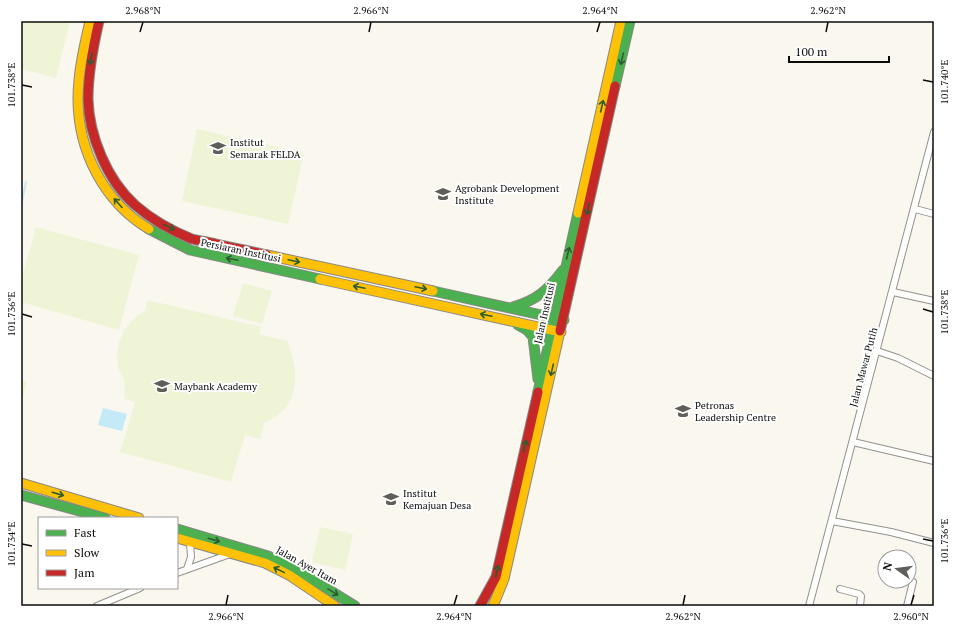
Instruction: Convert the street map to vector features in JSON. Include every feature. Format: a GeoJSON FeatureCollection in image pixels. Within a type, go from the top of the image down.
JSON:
{"type":"FeatureCollection","features":[{"type":"Feature","properties":{"kind":"street","name":"Persiaran Institusi"},"geometry":{"type":"LineString","coordinates":[[90,21],[78,98],[80,133],[96,172],[107,190],[130,216],[158,234],[190,250],[561,332]]}},
{"type":"Feature","properties":{"kind":"street","name":"Persiaran Institusi"},"geometry":{"type":"LineString","coordinates":[[99,21],[88,76],[87,100],[91,129],[101,160],[116,183],[135,205],[163,224],[193,239],[564,320]]}},
{"type":"Feature","properties":{"kind":"street","name":"Jalan Institusi"},"geometry":{"type":"LineString","coordinates":[[480,606],[496,577],[621,21]]}},
{"type":"Feature","properties":{"kind":"street","name":"Jalan Institusi"},"geometry":{"type":"LineString","coordinates":[[493,606],[504,579],[564,320],[630,21]]}},
{"type":"Feature","properties":{"kind":"street","name":"Jalan Mawar Putih"},"geometry":{"type":"LineString","coordinates":[[810,606],[934,132]]}},
{"type":"Feature","properties":{"kind":"street"},"geometry":{"type":"LineString","coordinates":[[915,209],[934,214]]}},
{"type":"Feature","properties":{"kind":"street"},"geometry":{"type":"LineString","coordinates":[[509,308],[527,304],[538,298],[552,285],[565,267]]}},
{"type":"Feature","properties":{"kind":"street"},"geometry":{"type":"LineString","coordinates":[[893,292],[934,301]]}},
{"type":"Feature","properties":{"kind":"street"},"geometry":{"type":"LineString","coordinates":[[510,320],[527,330],[533,337],[539,384]]}},
{"type":"Feature","properties":{"kind":"street"},"geometry":{"type":"LineString","coordinates":[[877,351],[898,358],[934,376]]}},
{"type":"Feature","properties":{"kind":"street"},"geometry":{"type":"LineString","coordinates":[[853,442],[934,461]]}},
{"type":"Feature","properties":{"kind":"street"},"geometry":{"type":"LineString","coordinates":[[21,484],[136,517]]}},
{"type":"Feature","properties":{"kind":"street"},"geometry":{"type":"LineString","coordinates":[[21,495],[101,517]]}},
{"type":"Feature","properties":{"kind":"street"},"geometry":{"type":"LineString","coordinates":[[832,521],[891,532],[934,543]]}},
{"type":"Feature","properties":{"kind":"street","name":"Jalan Ayer Itam"},"geometry":{"type":"LineString","coordinates":[[178,529],[268,556],[292,568],[355,606]]}},
{"type":"Feature","properties":{"kind":"street","name":"Jalan Ayer Itam"},"geometry":{"type":"LineString","coordinates":[[178,538],[233,553],[265,564],[289,575],[335,606]]}},
{"type":"Feature","properties":{"kind":"street"},"geometry":{"type":"LineString","coordinates":[[187,569],[191,557],[190,542]]}},
{"type":"Feature","properties":{"kind":"street"},"geometry":{"type":"LineString","coordinates":[[178,573],[233,553]]}},
{"type":"Feature","properties":{"kind":"street"},"geometry":{"type":"LineString","coordinates":[[97,606],[138,589]]}},
{"type":"Feature","properties":{"kind":"street"},"geometry":{"type":"LineString","coordinates":[[840,589],[862,596],[860,606]]}},
{"type":"Feature","properties":{"kind":"street"},"geometry":{"type":"LineString","coordinates":[[907,606],[911,589]]}},
{"type":"Feature","properties":{"kind":"green space"},"geometry":{"type":"Polygon","coordinates":[[[21,21],[70,21],[56,78],[21,69],[21,21]]]}},
{"type":"Feature","properties":{"kind":"green space"},"geometry":{"type":"Polygon","coordinates":[[[197,129],[304,153],[288,224],[182,201],[197,129]]]}},
{"type":"Feature","properties":{"kind":"green space"},"geometry":{"type":"Polygon","coordinates":[[[36,227],[139,255],[119,330],[21,302],[21,280],[36,227]]]}},
{"type":"Feature","properties":{"kind":"green space"},"geometry":{"type":"Polygon","coordinates":[[[243,283],[272,291],[262,324],[233,316],[243,283]]]}},
{"type":"Feature","properties":{"kind":"green space"},"geometry":{"type":"Polygon","coordinates":[[[148,300],[261,327],[259,334],[287,341],[294,365],[295,377],[291,399],[285,408],[276,416],[264,423],[260,439],[245,435],[231,482],[120,452],[135,402],[125,399],[125,382],[118,368],[117,353],[119,342],[125,329],[145,310],[148,300]]]}},
{"type":"Feature","properties":{"kind":"green space"},"geometry":{"type":"Polygon","coordinates":[[[21,380],[27,382],[21,403],[21,380]]]}},
{"type":"Feature","properties":{"kind":"green space"},"geometry":{"type":"Polygon","coordinates":[[[320,527],[353,534],[345,570],[312,562],[320,527]]]}},
{"type":"Feature","properties":{"kind":"water"},"geometry":{"type":"Polygon","coordinates":[[[103,408],[127,414],[122,431],[98,425],[103,408]]]}},
{"type":"Feature","properties":{"kind":"waterway"},"geometry":{"type":"LineString","coordinates":[[21,206],[26,182]]}},
{"type":"Feature","properties":{"kind":"traffic: fast"},"geometry":{"type":"LineString","coordinates":[[615,86],[630,21]]}},
{"type":"Feature","properties":{"kind":"traffic: fast"},"geometry":{"type":"LineString","coordinates":[[538,392],[578,213]]}},
{"type":"Feature","properties":{"kind":"traffic: fast"},"geometry":{"type":"LineString","coordinates":[[149,229],[190,250],[320,279]]}},
{"type":"Feature","properties":{"kind":"traffic: fast"},"geometry":{"type":"LineString","coordinates":[[513,307],[529,301],[547,289],[563,270]]}},
{"type":"Feature","properties":{"kind":"traffic: fast"},"geometry":{"type":"LineString","coordinates":[[433,291],[564,320]]}},
{"type":"Feature","properties":{"kind":"traffic: fast"},"geometry":{"type":"LineString","coordinates":[[518,325],[527,330],[533,337],[538,379]]}},
{"type":"Feature","properties":{"kind":"traffic: fast"},"geometry":{"type":"LineString","coordinates":[[21,495],[101,517]]}},
{"type":"Feature","properties":{"kind":"traffic: fast"},"geometry":{"type":"LineString","coordinates":[[178,529],[268,556],[292,567],[355,606]]}},
{"type":"Feature","properties":{"kind":"traffic: slow"},"geometry":{"type":"LineString","coordinates":[[90,21],[78,89],[79,118],[83,137],[89,156],[107,190],[119,205],[133,218],[149,229]]}},
{"type":"Feature","properties":{"kind":"traffic: slow"},"geometry":{"type":"LineString","coordinates":[[578,213],[621,21]]}},
{"type":"Feature","properties":{"kind":"traffic: slow"},"geometry":{"type":"LineString","coordinates":[[267,255],[433,291]]}},
{"type":"Feature","properties":{"kind":"traffic: slow"},"geometry":{"type":"LineString","coordinates":[[320,279],[561,332]]}},
{"type":"Feature","properties":{"kind":"traffic: slow"},"geometry":{"type":"LineString","coordinates":[[493,606],[504,579],[560,331]]}},
{"type":"Feature","properties":{"kind":"traffic: slow"},"geometry":{"type":"LineString","coordinates":[[21,483],[136,517]]}},
{"type":"Feature","properties":{"kind":"traffic: slow"},"geometry":{"type":"LineString","coordinates":[[178,538],[265,563],[289,575],[335,606]]}},
{"type":"Feature","properties":{"kind":"traffic: jam"},"geometry":{"type":"LineString","coordinates":[[99,21],[90,70],[88,89],[89,113],[101,156],[116,183],[125,195],[141,210],[155,220],[177,232],[192,239],[267,255]]}},
{"type":"Feature","properties":{"kind":"traffic: jam"},"geometry":{"type":"LineString","coordinates":[[560,331],[615,86]]}},
{"type":"Feature","properties":{"kind":"traffic: jam"},"geometry":{"type":"LineString","coordinates":[[480,606],[496,577],[538,392]]}},
{"type":"Feature","properties":{"kind":"place","name":"Institut Semarak FELDA"},"geometry":{"type":"Point","coordinates":[218,148]}},
{"type":"Feature","properties":{"kind":"place","name":"Agrobank Development Institute"},"geometry":{"type":"Point","coordinates":[443,194]}},
{"type":"Feature","properties":{"kind":"place","name":"Maybank Academy"},"geometry":{"type":"Point","coordinates":[162,386]}},
{"type":"Feature","properties":{"kind":"place","name":"Petronas Leadership Centre"},"geometry":{"type":"Point","coordinates":[683,411]}},
{"type":"Feature","properties":{"kind":"place","name":"Institut Kemajuan Desa"},"geometry":{"type":"Point","coordinates":[391,499]}}]}
